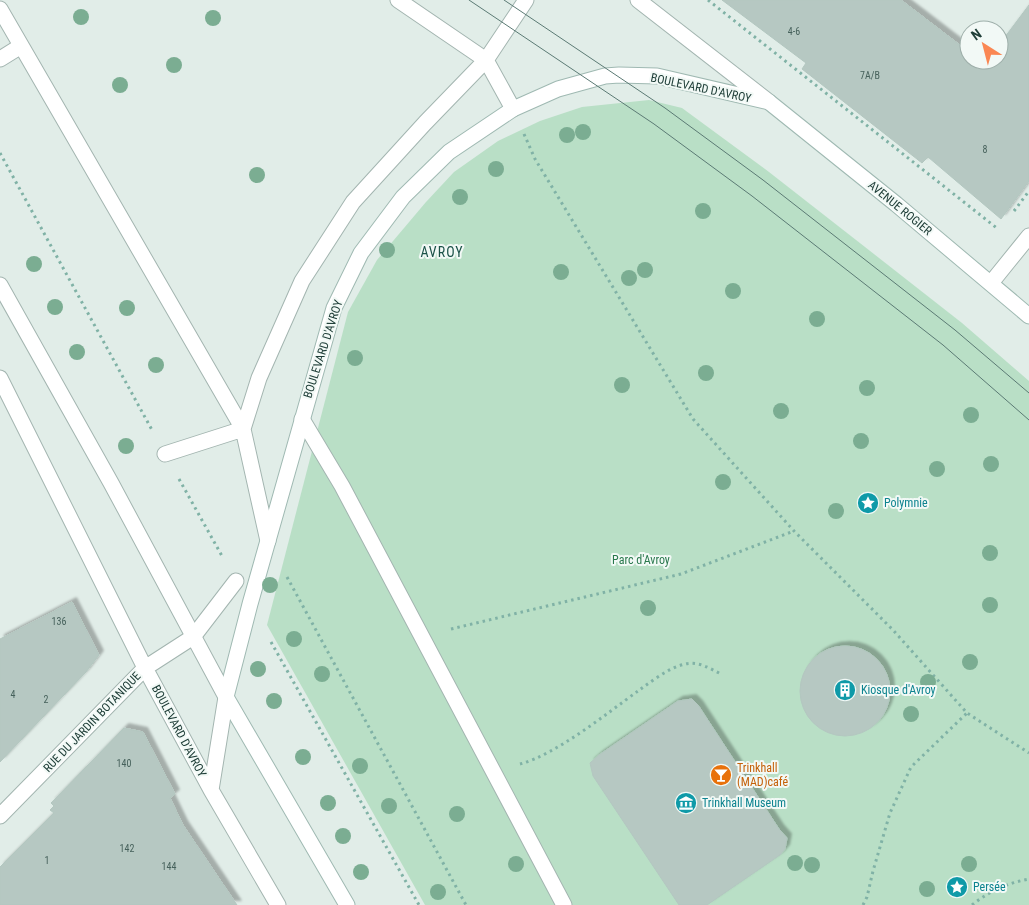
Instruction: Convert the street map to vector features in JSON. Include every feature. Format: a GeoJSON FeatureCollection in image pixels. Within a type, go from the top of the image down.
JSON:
{"type":"FeatureCollection","features":[{"type":"Feature","properties":{"kind":"street"},"geometry":{"type":"LineString","coordinates":[[398,0],[486,60],[513,110]]}},
{"type":"Feature","properties":{"kind":"street"},"geometry":{"type":"LineString","coordinates":[[244,429],[259,378],[302,281],[354,202],[425,123],[486,60],[526,0]]}},
{"type":"Feature","properties":{"kind":"street","name":"BOULEVARD D'AVROY"},"geometry":{"type":"LineString","coordinates":[[638,0],[769,102]]}},
{"type":"Feature","properties":{"kind":"street"},"geometry":{"type":"LineString","coordinates":[[0,9],[244,429],[268,541]]}},
{"type":"Feature","properties":{"kind":"street"},"geometry":{"type":"LineString","coordinates":[[0,59],[22,46]]}},
{"type":"Feature","properties":{"kind":"street","name":"BOULEVARD D'AVROY"},"geometry":{"type":"LineString","coordinates":[[211,790],[226,697],[250,604],[334,308],[361,253],[403,197],[449,152],[513,110],[558,90],[605,76],[657,76],[769,102]]}},
{"type":"Feature","properties":{"kind":"street","name":"AVENUE ROGIER"},"geometry":{"type":"LineString","coordinates":[[769,102],[896,204],[1029,316]]}},
{"type":"Feature","properties":{"kind":"street"},"geometry":{"type":"LineString","coordinates":[[991,283],[1029,236]]}},
{"type":"Feature","properties":{"kind":"street"},"geometry":{"type":"LineString","coordinates":[[0,285],[111,483],[226,697],[347,905]]}},
{"type":"Feature","properties":{"kind":"street","name":"BOULEVARD D'AVROY"},"geometry":{"type":"LineString","coordinates":[[0,378],[145,668],[211,790],[278,905]]}},
{"type":"Feature","properties":{"kind":"street"},"geometry":{"type":"LineString","coordinates":[[302,419],[342,486],[564,905]]}},
{"type":"Feature","properties":{"kind":"street"},"geometry":{"type":"LineString","coordinates":[[165,454],[244,429]]}},
{"type":"Feature","properties":{"kind":"street"},"geometry":{"type":"LineString","coordinates":[[193,637],[236,581]]}},
{"type":"Feature","properties":{"kind":"street","name":"RUE DU JARDIN BOTANIQUE"},"geometry":{"type":"LineString","coordinates":[[0,816],[145,668],[193,637]]}},
{"type":"Feature","properties":{"kind":"path"},"geometry":{"type":"LineString","coordinates":[[708,0],[999,230]]}},
{"type":"Feature","properties":{"kind":"path"},"geometry":{"type":"LineString","coordinates":[[513,110],[535,159],[693,418],[794,531],[893,630],[967,713],[1029,753]]}},
{"type":"Feature","properties":{"kind":"path"},"geometry":{"type":"LineString","coordinates":[[0,153],[236,581]]}},
{"type":"Feature","properties":{"kind":"path"},"geometry":{"type":"LineString","coordinates":[[421,636],[681,574],[794,531]]}},
{"type":"Feature","properties":{"kind":"path"},"geometry":{"type":"LineString","coordinates":[[268,541],[466,905]]}},
{"type":"Feature","properties":{"kind":"path"},"geometry":{"type":"LineString","coordinates":[[250,604],[419,905]]}},
{"type":"Feature","properties":{"kind":"path"},"geometry":{"type":"LineString","coordinates":[[492,771],[535,760],[566,742],[671,670],[686,664],[701,664],[721,674]]}},
{"type":"Feature","properties":{"kind":"path"},"geometry":{"type":"LineString","coordinates":[[863,905],[867,897],[872,871],[890,814],[911,766],[967,713]]}},
{"type":"Feature","properties":{"kind":"path"},"geometry":{"type":"LineString","coordinates":[[972,905],[982,897],[1010,882],[1029,879]]}},
{"type":"Feature","properties":{"kind":"green space","name":"Parc d'Avroy"},"geometry":{"type":"Polygon","coordinates":[[[649,100],[682,108],[769,172],[962,323],[1029,381],[1029,905],[425,905],[267,625],[348,312],[377,260],[454,172],[498,141],[540,121],[582,107],[649,100]]]}},
{"type":"Feature","properties":{"kind":"building"},"geometry":{"type":"Polygon","coordinates":[[[722,0],[901,0],[959,44],[959,70],[1009,70],[1009,32],[1029,5],[1029,181],[1001,219],[928,157],[922,163],[802,69],[806,63],[722,0]]]}},
{"type":"Feature","properties":{"kind":"building"},"geometry":{"type":"Polygon","coordinates":[[[72,602],[99,655],[86,672],[0,762],[0,639],[72,602]]]}},
{"type":"Feature","properties":{"kind":"building","name":"Kiosque d'Avroy"},"geometry":{"type":"Polygon","coordinates":[[[845,646],[862,650],[877,659],[886,674],[890,691],[886,708],[877,723],[862,732],[845,736],[828,732],[813,723],[804,708],[800,691],[804,674],[813,659],[828,650],[845,646]]]}},
{"type":"Feature","properties":{"kind":"building","name":"Trinkhall Museum"},"geometry":{"type":"Polygon","coordinates":[[[692,699],[698,705],[779,829],[787,838],[785,849],[780,855],[707,905],[679,905],[593,776],[590,763],[678,701],[692,699]]]}},
{"type":"Feature","properties":{"kind":"building"},"geometry":{"type":"Polygon","coordinates":[[[124,728],[143,732],[175,794],[170,798],[183,825],[237,905],[0,905],[0,867],[54,813],[50,810],[54,806],[51,803],[124,728]]]}},
{"type":"Feature","properties":{"kind":"tram line"},"geometry":{"type":"LineString","coordinates":[[469,0],[654,124],[752,196],[943,345],[1029,420]]}},
{"type":"Feature","properties":{"kind":"tram line"},"geometry":{"type":"LineString","coordinates":[[504,0],[665,108],[763,180],[955,330],[1029,393]]}},
{"type":"Feature","properties":{"kind":"place","name":"Polymnie"},"geometry":{"type":"Point","coordinates":[868,503]}},
{"type":"Feature","properties":{"kind":"place","name":"Kiosque d'Avroy"},"geometry":{"type":"Point","coordinates":[845,690]}},
{"type":"Feature","properties":{"kind":"place","name":"Trinkhall (MAD)café"},"geometry":{"type":"Point","coordinates":[721,775]}},
{"type":"Feature","properties":{"kind":"place","name":"Trinkhall Museum"},"geometry":{"type":"Point","coordinates":[686,803]}},
{"type":"Feature","properties":{"kind":"place","name":"Persée"},"geometry":{"type":"Point","coordinates":[957,887]}},
{"type":"Feature","properties":{"kind":"district","name":"AVROY"},"geometry":{"type":"Point","coordinates":[442,252]}}]}
